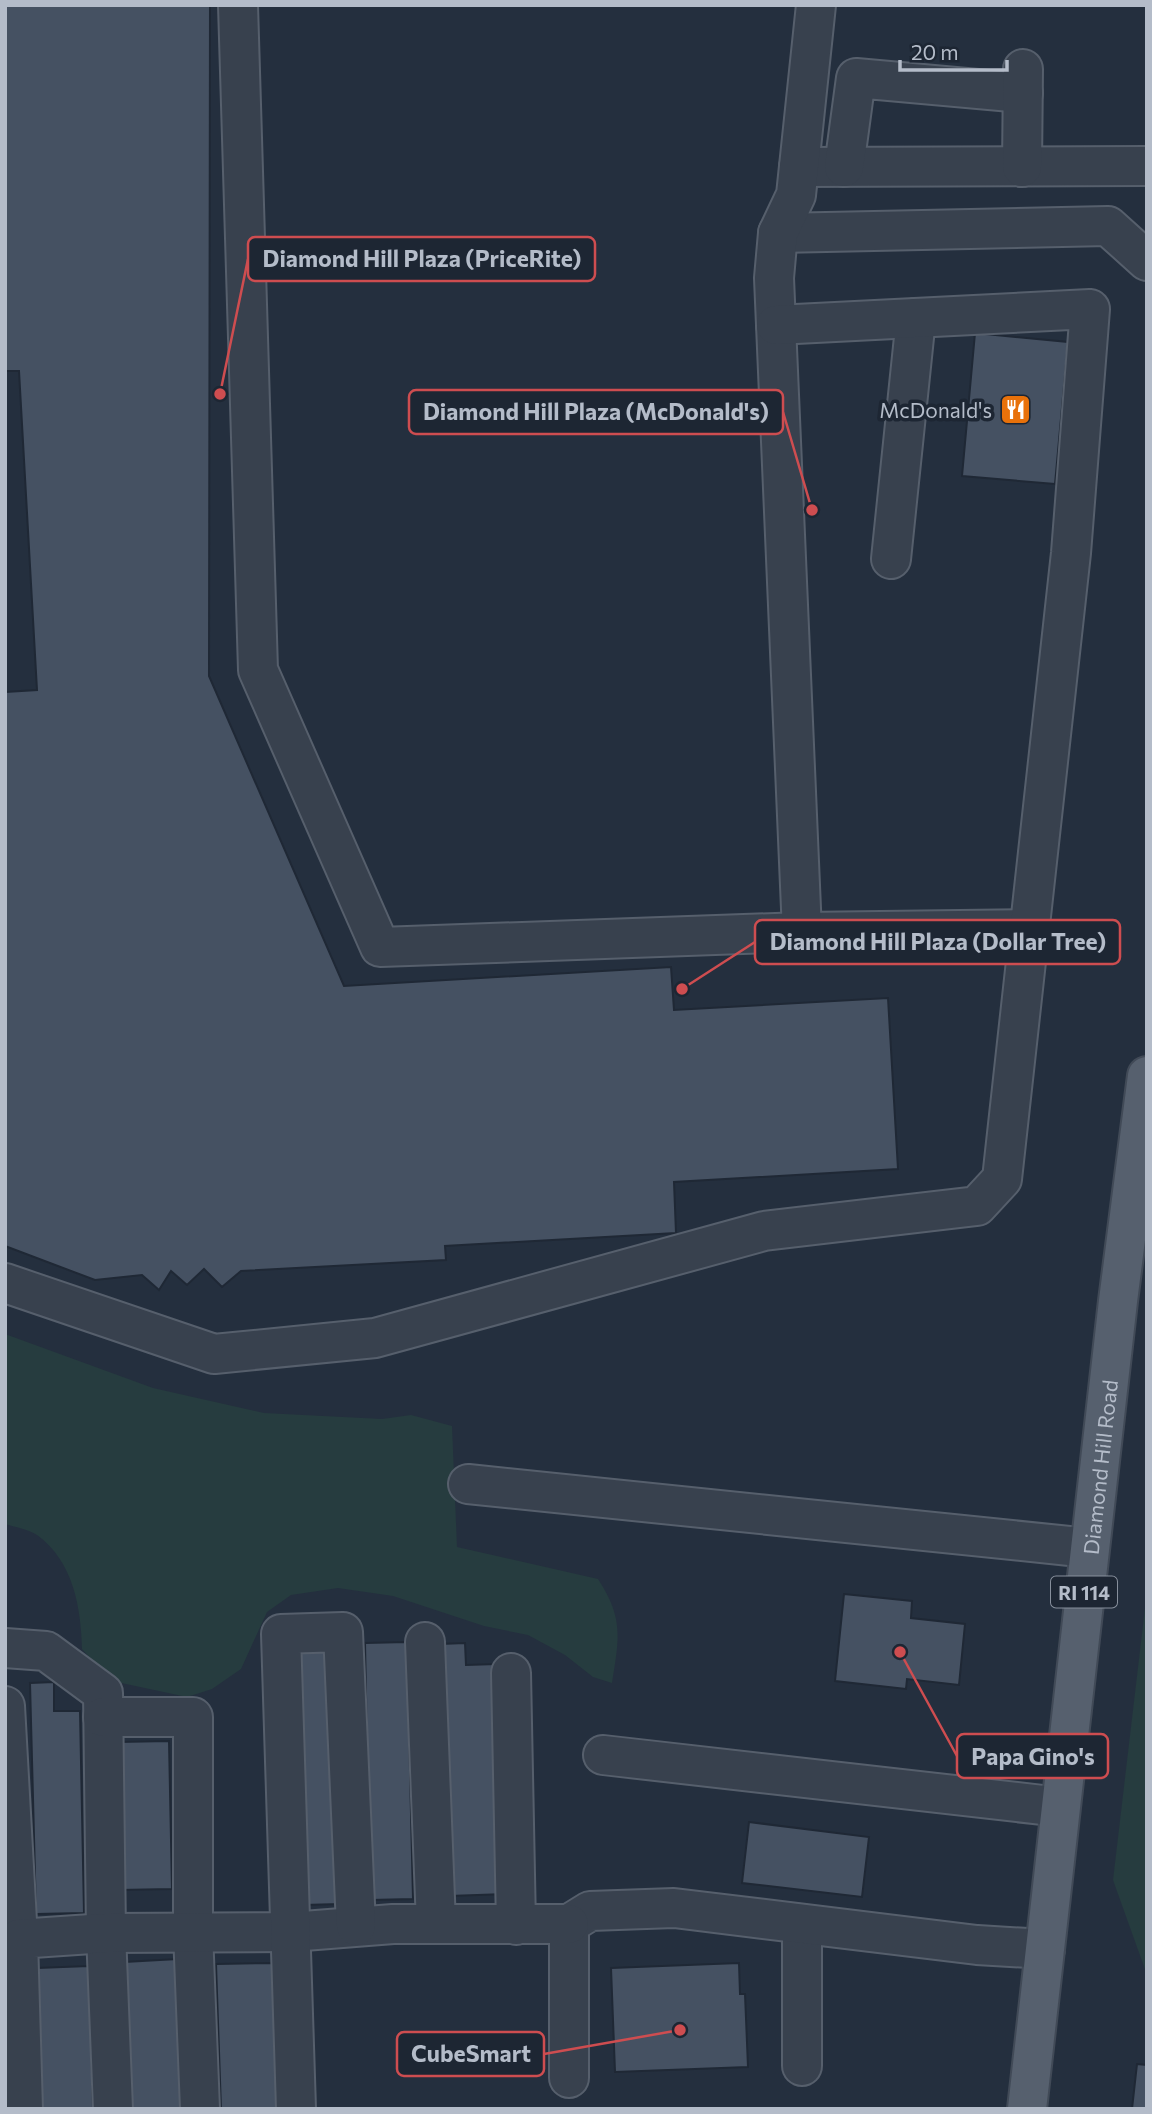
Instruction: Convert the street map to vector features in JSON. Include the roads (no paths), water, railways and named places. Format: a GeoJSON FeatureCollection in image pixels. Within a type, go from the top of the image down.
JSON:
{"type":"FeatureCollection","features":[{"type":"Feature","properties":{"kind":"main road","name":"Diamond Hill Road"},"geometry":{"type":"LineString","coordinates":[[1027,2109],[1090,1548],[1140,1189],[1147,1076]]}},
{"type":"Feature","properties":{"kind":"lane"},"geometry":{"type":"LineString","coordinates":[[238,5],[258,670],[380,947],[802,932],[1031,929]]}},
{"type":"Feature","properties":{"kind":"lane"},"geometry":{"type":"LineString","coordinates":[[802,932],[774,278],[778,233],[796,195],[816,5]]}},
{"type":"Feature","properties":{"kind":"lane"},"geometry":{"type":"LineString","coordinates":[[844,167],[856,78],[1023,81],[1022,167]]}},
{"type":"Feature","properties":{"kind":"lane"},"geometry":{"type":"LineString","coordinates":[[799,167],[1147,166]]}},
{"type":"Feature","properties":{"kind":"lane"},"geometry":{"type":"LineString","coordinates":[[778,233],[1108,226],[1147,261]]}},
{"type":"Feature","properties":{"kind":"lane"},"geometry":{"type":"LineString","coordinates":[[5,1283],[214,1354],[375,1338],[764,1231],[977,1206],[1002,1179],[1071,553],[1090,309],[776,325]]}},
{"type":"Feature","properties":{"kind":"lane"},"geometry":{"type":"LineString","coordinates":[[891,559],[916,318]]}},
{"type":"Feature","properties":{"kind":"lane"},"geometry":{"type":"LineString","coordinates":[[468,1484],[1090,1548]]}},
{"type":"Feature","properties":{"kind":"lane"},"geometry":{"type":"LineString","coordinates":[[296,2109],[281,1634],[343,1632],[356,1926]]}},
{"type":"Feature","properties":{"kind":"lane"},"geometry":{"type":"LineString","coordinates":[[425,1643],[436,1924]]}},
{"type":"Feature","properties":{"kind":"lane"},"geometry":{"type":"LineString","coordinates":[[5,1648],[46,1651],[103,1692],[106,1933],[113,2109]]}},
{"type":"Feature","properties":{"kind":"lane"},"geometry":{"type":"LineString","coordinates":[[511,1673],[516,1924]]}},
{"type":"Feature","properties":{"kind":"lane"},"geometry":{"type":"LineString","coordinates":[[5,1706],[12,1940],[23,2109]]}},
{"type":"Feature","properties":{"kind":"lane"},"geometry":{"type":"LineString","coordinates":[[103,1717],[192,1717],[193,1932],[200,2109]]}},
{"type":"Feature","properties":{"kind":"lane"},"geometry":{"type":"LineString","coordinates":[[603,1755],[1060,1807]]}},
{"type":"Feature","properties":{"kind":"lane"},"geometry":{"type":"LineString","coordinates":[[12,1940],[106,1933],[291,1932],[356,1926],[569,1924],[590,1911],[674,1908],[977,1945],[1045,1949]]}},
{"type":"Feature","properties":{"kind":"lane"},"geometry":{"type":"LineString","coordinates":[[569,1924],[569,2078]]}},
{"type":"Feature","properties":{"kind":"lane"},"geometry":{"type":"LineString","coordinates":[[802,1924],[802,2066]]}},
{"type":"Feature","properties":{"kind":"place","name":"Diamond Hill Plaza (PriceRite)"},"geometry":{"type":"Point","coordinates":[220,394]}},
{"type":"Feature","properties":{"kind":"place","name":"McDonald's"},"geometry":{"type":"Point","coordinates":[1015,409]}},
{"type":"Feature","properties":{"kind":"place","name":"Diamond Hill Plaza (McDonald's)"},"geometry":{"type":"Point","coordinates":[812,510]}},
{"type":"Feature","properties":{"kind":"place","name":"Diamond Hill Plaza (Dollar Tree)"},"geometry":{"type":"Point","coordinates":[682,989]}},
{"type":"Feature","properties":{"kind":"place","name":"Papa Gino's"},"geometry":{"type":"Point","coordinates":[900,1652]}},
{"type":"Feature","properties":{"kind":"place","name":"CubeSmart"},"geometry":{"type":"Point","coordinates":[680,2030]}}]}
